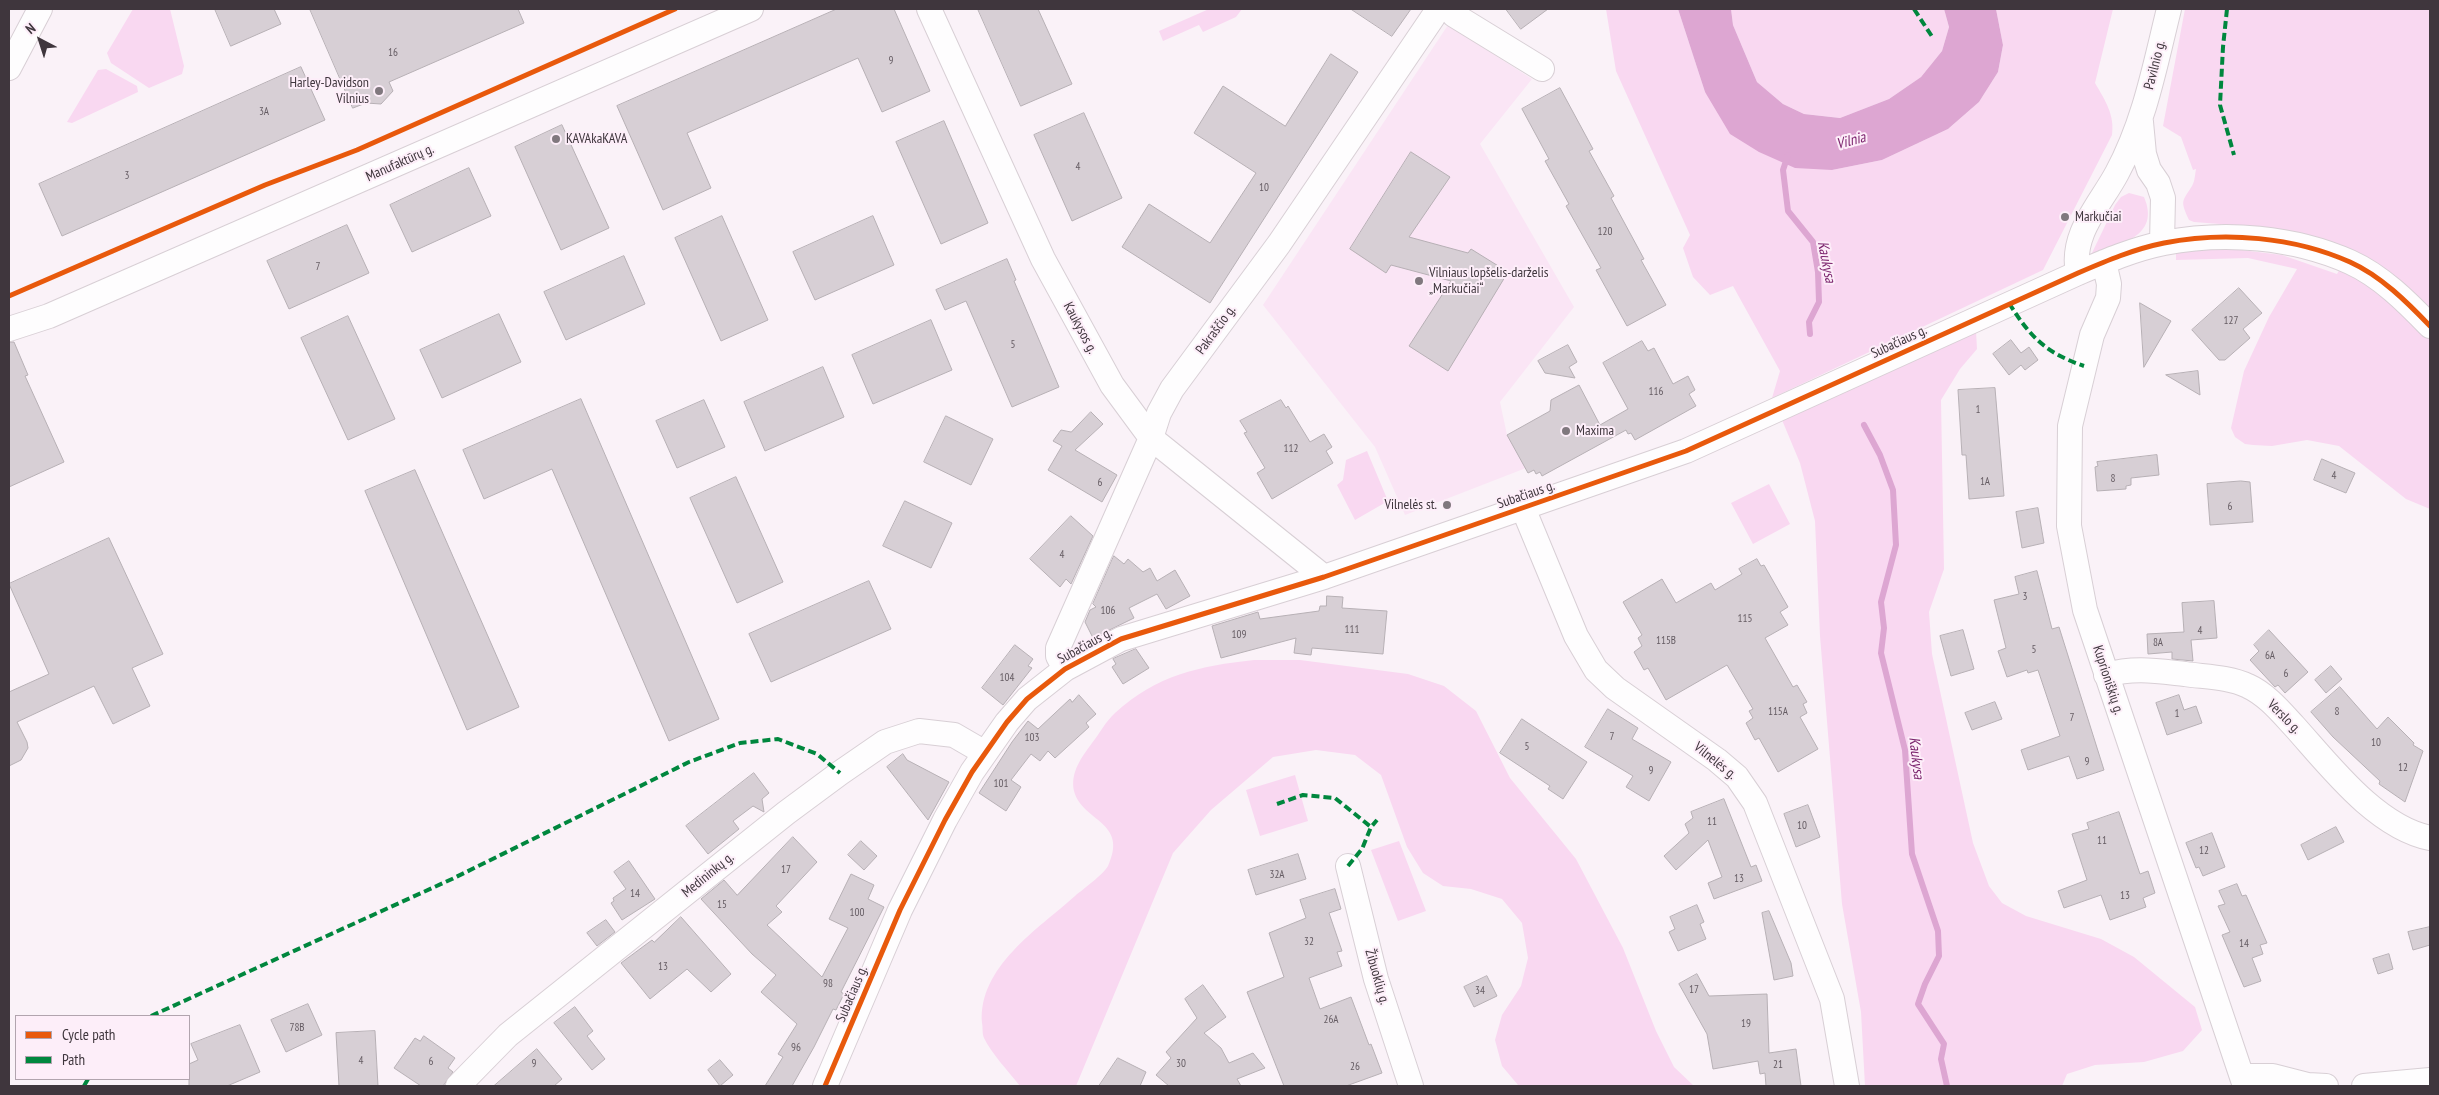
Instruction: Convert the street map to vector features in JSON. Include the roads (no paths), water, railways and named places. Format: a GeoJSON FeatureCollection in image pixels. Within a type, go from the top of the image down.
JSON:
{"type":"FeatureCollection","features":[{"type":"Feature","properties":{"kind":"street"},"geometry":{"type":"LineString","coordinates":[[9,68],[40,9]]}},
{"type":"Feature","properties":{"kind":"street","name":"Manufaktūrų g."},"geometry":{"type":"LineString","coordinates":[[9,338],[49,316],[751,9]]}},
{"type":"Feature","properties":{"kind":"street","name":"Kaukysos g."},"geometry":{"type":"LineString","coordinates":[[929,9],[1043,259],[1112,385],[1152,438],[1324,577]]}},
{"type":"Feature","properties":{"kind":"street","name":"Pavilnio g."},"geometry":{"type":"LineString","coordinates":[[2078,273],[2075,260],[2086,222],[2117,173],[2141,122],[2168,9]]}},
{"type":"Feature","properties":{"kind":"street"},"geometry":{"type":"LineString","coordinates":[[1443,12],[1542,69]]}},
{"type":"Feature","properties":{"kind":"street","name":"Pakraščio g."},"geometry":{"type":"LineString","coordinates":[[1065,669],[1058,656],[1058,648],[1152,438],[1159,413],[1172,389],[1279,244],[1443,12]]}},
{"type":"Feature","properties":{"kind":"street","name":"Pavilnio g."},"geometry":{"type":"LineString","coordinates":[[2141,122],[2141,141],[2149,170],[2158,183],[2163,198],[2162,243]]}},
{"type":"Feature","properties":{"kind":"street"},"geometry":{"type":"LineString","coordinates":[[2117,173],[2134,167],[2149,170]]}},
{"type":"Feature","properties":{"kind":"street","name":"Subačiaus g."},"geometry":{"type":"LineString","coordinates":[[825,1086],[922,865],[959,796],[985,753],[1007,722],[1027,699],[1065,669],[1121,639],[1324,577],[1686,451],[2078,273],[2104,262],[2162,243],[2201,237],[2231,237],[2308,247],[2359,268],[2406,301],[2430,326]]}},
{"type":"Feature","properties":{"kind":"street","name":"Kuprioniškių g."},"geometry":{"type":"LineString","coordinates":[[2104,262],[2109,284],[2108,298],[2092,335],[2070,426],[2069,526],[2085,610],[2243,1081]]}},
{"type":"Feature","properties":{"kind":"street","name":"Manufaktūrų g."},"geometry":{"type":"LineString","coordinates":[[9,329],[49,316]]}},
{"type":"Feature","properties":{"kind":"street","name":"Vilnelės g."},"geometry":{"type":"LineString","coordinates":[[1523,508],[1576,636],[1596,670],[1615,688],[1737,777],[1755,803],[1832,998],[1847,1086]]}},
{"type":"Feature","properties":{"kind":"street","name":"Verslo g."},"geometry":{"type":"LineString","coordinates":[[2106,675],[2140,669],[2228,680],[2250,687],[2284,716],[2364,801],[2398,825],[2418,835],[2430,838]]}},
{"type":"Feature","properties":{"kind":"street","name":"Medininkų g."},"geometry":{"type":"LineString","coordinates":[[458,1086],[508,1035],[786,813],[840,772],[885,742],[919,731],[954,734],[985,753]]}},
{"type":"Feature","properties":{"kind":"street","name":"Žibuoklių g."},"geometry":{"type":"LineString","coordinates":[[1348,866],[1376,979],[1411,1086]]}},
{"type":"Feature","properties":{"kind":"street"},"geometry":{"type":"LineString","coordinates":[[2243,1081],[2273,1076],[2308,1085],[2326,1086]]}},
{"type":"Feature","properties":{"kind":"street"},"geometry":{"type":"LineString","coordinates":[[2364,1086],[2430,1080]]}},
{"type":"Feature","properties":{"kind":"water","name":"Vilnia"},"geometry":{"type":"Polygon","coordinates":[[[1678,9],[1731,9],[1733,25],[1757,82],[1783,104],[1804,114],[1840,118],[1889,99],[1921,77],[1942,51],[1949,27],[1944,9],[1996,9],[2003,45],[1998,72],[1979,102],[1948,129],[1882,160],[1832,170],[1795,168],[1759,152],[1730,134],[1705,92],[1678,9]]]}},
{"type":"Feature","properties":{"kind":"waterway","name":"Kaukysa"},"geometry":{"type":"LineString","coordinates":[[1788,155],[1783,170],[1788,211],[1813,242],[1818,272],[1819,302],[1809,322],[1810,334]]}},
{"type":"Feature","properties":{"kind":"waterway","name":"Kaukysa"},"geometry":{"type":"LineString","coordinates":[[1864,425],[1880,455],[1893,490],[1896,545],[1881,602],[1884,628],[1881,653],[1905,750],[1912,854],[1938,931],[1939,956],[1925,984],[1918,1004],[1944,1044],[1941,1059],[1947,1086]]}},
{"type":"Feature","properties":{"kind":"place","name":"Harley-Davidson Vilnius"},"geometry":{"type":"Point","coordinates":[379,91]}},
{"type":"Feature","properties":{"kind":"place","name":"KAVAkaKAVA"},"geometry":{"type":"Point","coordinates":[556,139]}},
{"type":"Feature","properties":{"kind":"place","name":"Markučiai"},"geometry":{"type":"Point","coordinates":[2065,217]}},
{"type":"Feature","properties":{"kind":"place","name":"Vilniaus lopšelis-darželis „Markučiai“"},"geometry":{"type":"Point","coordinates":[1419,281]}},
{"type":"Feature","properties":{"kind":"place","name":"Maxima"},"geometry":{"type":"Point","coordinates":[1566,431]}},
{"type":"Feature","properties":{"kind":"place","name":"Vilnelės st."},"geometry":{"type":"Point","coordinates":[1447,505]}}]}
